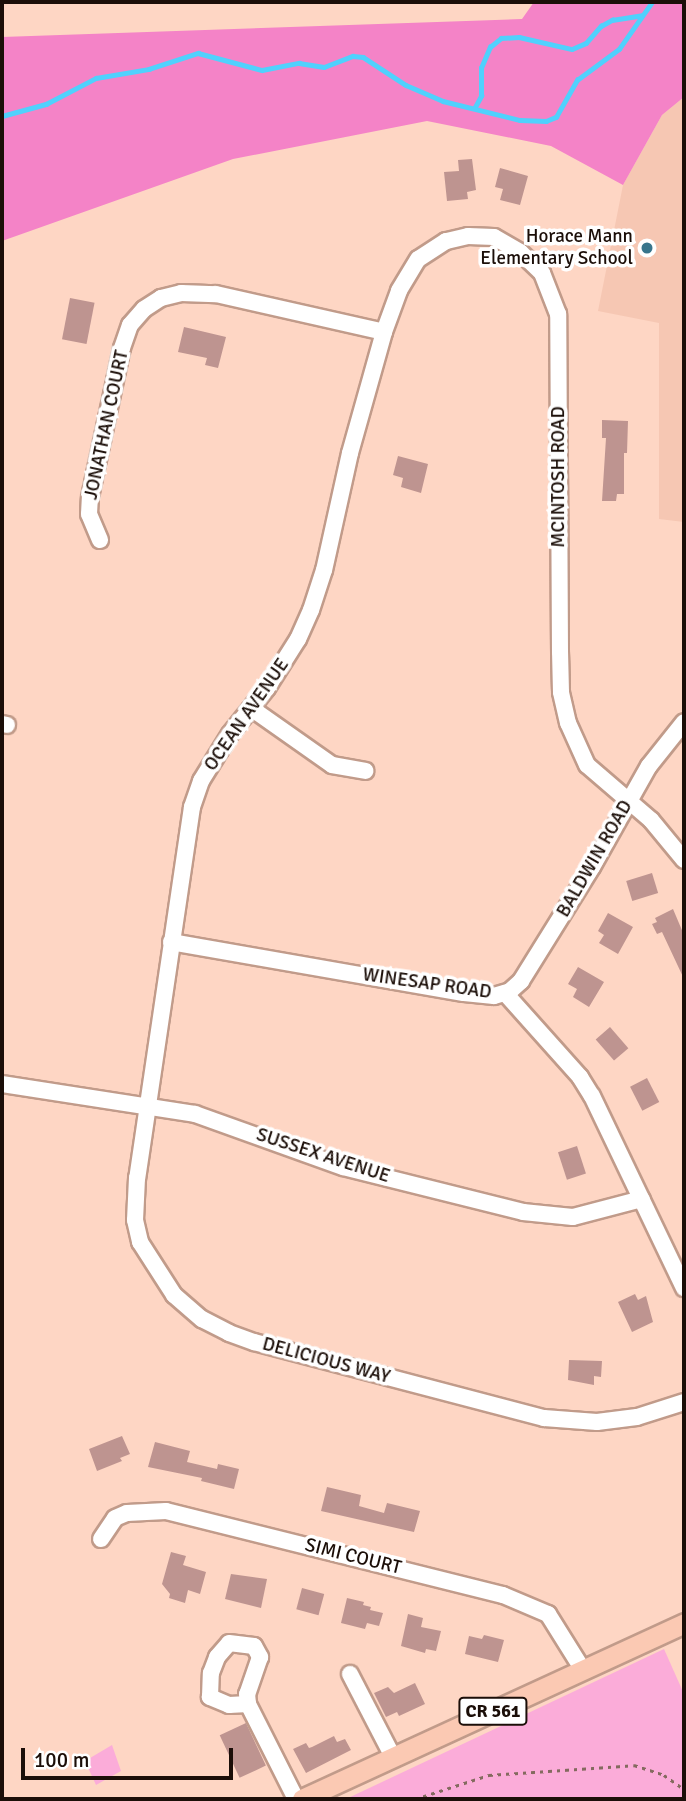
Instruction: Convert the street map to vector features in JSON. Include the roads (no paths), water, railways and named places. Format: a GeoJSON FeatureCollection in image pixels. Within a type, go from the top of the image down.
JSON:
{"type":"FeatureCollection","features":[{"type":"Feature","properties":{"kind":"main road","name":"CR 561"},"geometry":{"type":"LineString","coordinates":[[302,1799],[684,1623]]}},
{"type":"Feature","properties":{"kind":"street","name":"MCINTOSH ROAD"},"geometry":{"type":"LineString","coordinates":[[384,332],[399,291],[418,259],[446,241],[468,236],[494,237],[520,252],[542,273],[558,314],[561,692],[568,723],[587,765],[651,820],[684,860]]}},
{"type":"Feature","properties":{"kind":"street","name":"JONATHAN COURT"},"geometry":{"type":"LineString","coordinates":[[100,540],[89,514],[90,497],[122,348],[130,325],[144,309],[160,298],[181,293],[216,294],[384,332]]}},
{"type":"Feature","properties":{"kind":"street","name":"OCEAN AVENUE"},"geometry":{"type":"LineString","coordinates":[[148,1107],[192,807],[201,781],[230,734],[298,639],[311,610],[324,570],[350,453],[384,332]]}},
{"type":"Feature","properties":{"kind":"street"},"geometry":{"type":"LineString","coordinates":[[251,708],[332,765],[365,771]]}},
{"type":"Feature","properties":{"kind":"street","name":"BALDWIN ROAD"},"geometry":{"type":"LineString","coordinates":[[505,993],[521,981],[649,766],[684,722]]}},
{"type":"Feature","properties":{"kind":"street","name":"WINESAP ROAD"},"geometry":{"type":"LineString","coordinates":[[171,942],[464,993],[494,996],[505,993],[580,1077],[592,1096],[684,1288]]}},
{"type":"Feature","properties":{"kind":"street","name":"SUSSEX AVENUE"},"geometry":{"type":"LineString","coordinates":[[2,1084],[195,1114],[343,1167],[523,1212],[573,1217],[642,1199]]}},
{"type":"Feature","properties":{"kind":"street","name":"DELICIOUS WAY"},"geometry":{"type":"LineString","coordinates":[[148,1107],[136,1192],[135,1220],[140,1242],[174,1295],[202,1319],[220,1329],[254,1342],[544,1418],[597,1422],[637,1417],[684,1402]]}},
{"type":"Feature","properties":{"kind":"street","name":"SIMI COURT"},"geometry":{"type":"LineString","coordinates":[[101,1539],[115,1518],[127,1513],[166,1511],[503,1595],[548,1614],[583,1670]]}},
{"type":"Feature","properties":{"kind":"street"},"geometry":{"type":"LineString","coordinates":[[350,1674],[393,1757]]}},
{"type":"Feature","properties":{"kind":"street"},"geometry":{"type":"LineString","coordinates":[[248,1704],[296,1799]]}},
{"type":"Feature","properties":{"kind":"waterway"},"geometry":{"type":"LineString","coordinates":[[2,116],[46,104],[96,78],[149,69],[198,53],[262,70],[299,63],[324,67],[353,56],[363,57],[406,85],[443,101],[520,120],[546,121],[556,117],[577,80],[619,49],[652,2]]}},
{"type":"Feature","properties":{"kind":"waterway"},"geometry":{"type":"LineString","coordinates":[[475,107],[481,96],[481,68],[490,47],[501,38],[519,37],[572,49],[586,43],[601,26],[612,20],[642,15]]}},
{"type":"Feature","properties":{"kind":"place","name":"Horace Mann Elementary School"},"geometry":{"type":"Point","coordinates":[647,248]}}]}
